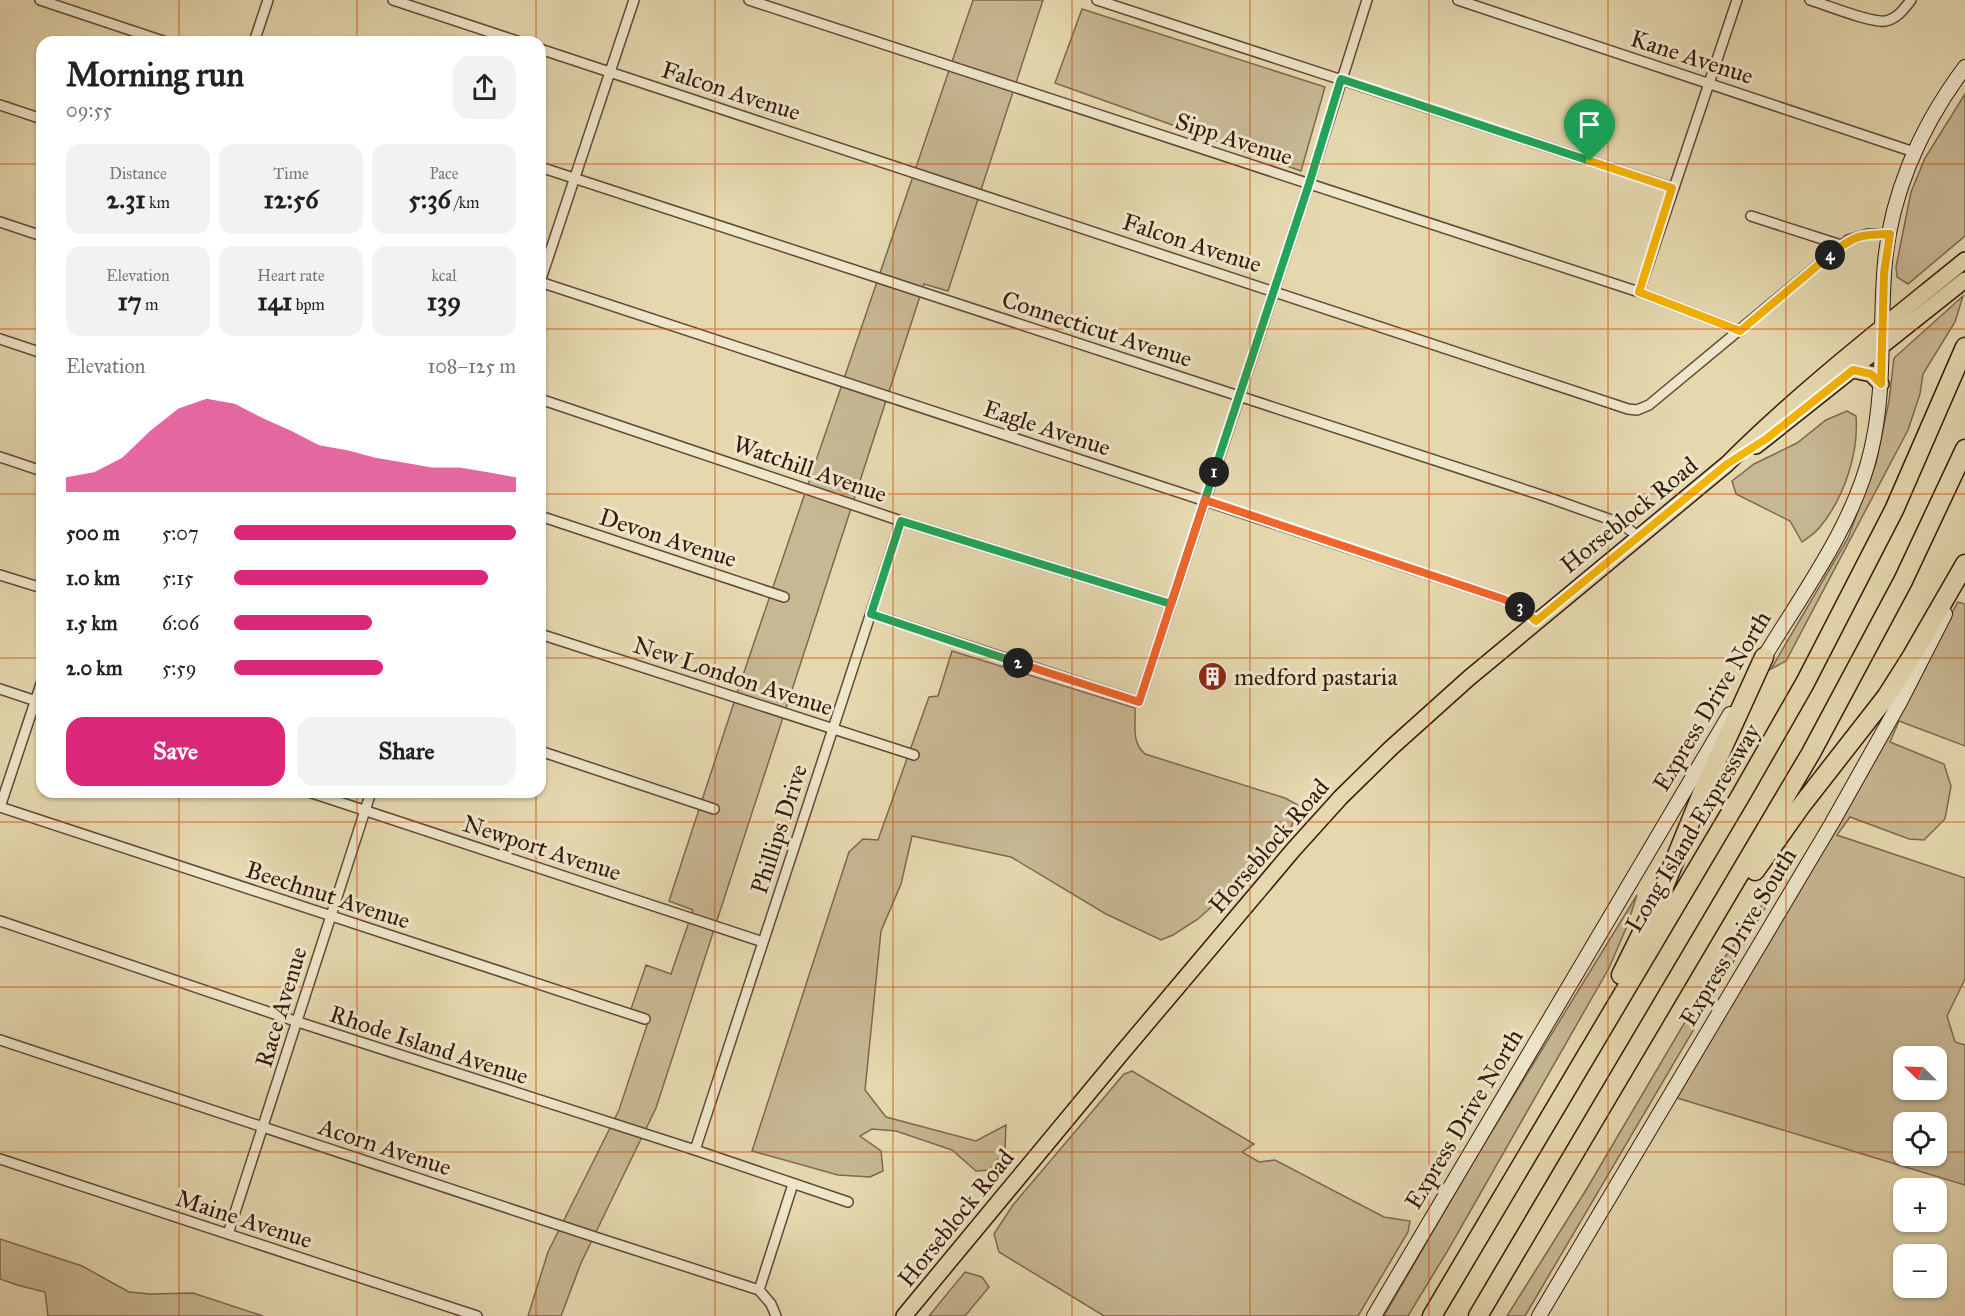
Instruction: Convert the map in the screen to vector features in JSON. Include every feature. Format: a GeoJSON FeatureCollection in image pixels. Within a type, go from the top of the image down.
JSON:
{"type":"FeatureCollection","features":[{"type":"Feature","properties":{"kind":"highway","name":"Long Island Expressway"},"geometry":{"type":"LineString","coordinates":[[1432,1316],[1805,682],[1894,510],[1965,347]]}},
{"type":"Feature","properties":{"kind":"highway"},"geometry":{"type":"LineString","coordinates":[[1478,1316],[1844,696],[1903,581],[1965,449]]}},
{"type":"Feature","properties":{"kind":"highway"},"geometry":{"type":"LineString","coordinates":[[1687,965],[1801,806],[1886,697],[1965,564]]}},
{"type":"Feature","properties":{"kind":"highway"},"geometry":{"type":"LineString","coordinates":[[1541,1132],[1592,1027],[1650,917],[1712,770],[1764,657]]}},
{"type":"Feature","properties":{"kind":"main road","name":"Express Drive North"},"geometry":{"type":"LineString","coordinates":[[1374,1316],[1836,537],[1858,493],[1876,433],[1883,345],[1884,273],[1899,193],[1914,152],[1939,105],[1965,67]]}},
{"type":"Feature","properties":{"kind":"main road","name":"Horseblock Road"},"geometry":{"type":"LineString","coordinates":[[1727,464],[1761,429],[1965,260]]}},
{"type":"Feature","properties":{"kind":"main road","name":"Horseblock Road"},"geometry":{"type":"LineString","coordinates":[[904,1316],[1121,1054],[1319,821],[1391,748],[1469,678],[1638,536],[1727,464],[1766,439],[1965,280]]}},
{"type":"Feature","properties":{"kind":"main road"},"geometry":{"type":"LineString","coordinates":[[1853,370],[1871,374],[1881,384]]}},
{"type":"Feature","properties":{"kind":"main road","name":"Express Drive South"},"geometry":{"type":"LineString","coordinates":[[1539,1316],[1832,823],[1900,702],[1965,574]]}},
{"type":"Feature","properties":{"kind":"street"},"geometry":{"type":"LineString","coordinates":[[40,0],[148,36]]}},
{"type":"Feature","properties":{"kind":"street"},"geometry":{"type":"LineString","coordinates":[[256,36],[268,0]]}},
{"type":"Feature","properties":{"kind":"street"},"geometry":{"type":"LineString","coordinates":[[393,0],[502,36]]}},
{"type":"Feature","properties":{"kind":"street"},"geometry":{"type":"LineString","coordinates":[[546,264],[634,0]]}},
{"type":"Feature","properties":{"kind":"street","name":"Sipp Avenue"},"geometry":{"type":"LineString","coordinates":[[749,0],[1639,292],[1740,331]]}},
{"type":"Feature","properties":{"kind":"street"},"geometry":{"type":"LineString","coordinates":[[1097,0],[1672,188]]}},
{"type":"Feature","properties":{"kind":"street"},"geometry":{"type":"LineString","coordinates":[[871,614],[1139,702],[1367,0]]}},
{"type":"Feature","properties":{"kind":"street","name":"Kane Avenue"},"geometry":{"type":"LineString","coordinates":[[1458,0],[1914,152]]}},
{"type":"Feature","properties":{"kind":"street"},"geometry":{"type":"LineString","coordinates":[[1639,292],[1672,188],[1737,0]]}},
{"type":"Feature","properties":{"kind":"street"},"geometry":{"type":"LineString","coordinates":[[1810,0],[1872,20],[1884,21],[1902,12],[1911,0]]}},
{"type":"Feature","properties":{"kind":"street","name":"Falcon Avenue"},"geometry":{"type":"LineString","coordinates":[[546,50],[1637,410],[1649,405],[1841,245],[1857,236],[1890,234]]}},
{"type":"Feature","properties":{"kind":"street"},"geometry":{"type":"LineString","coordinates":[[0,105],[36,117]]}},
{"type":"Feature","properties":{"kind":"street","name":"Connecticut Avenue"},"geometry":{"type":"LineString","coordinates":[[546,169],[1544,495],[1620,522],[1638,536]]}},
{"type":"Feature","properties":{"kind":"street"},"geometry":{"type":"LineString","coordinates":[[1752,216],[1841,245]]}},
{"type":"Feature","properties":{"kind":"street"},"geometry":{"type":"LineString","coordinates":[[0,222],[36,234]]}},
{"type":"Feature","properties":{"kind":"street","name":"Eagle Avenue"},"geometry":{"type":"LineString","coordinates":[[546,284],[1503,599],[1521,608],[1536,621]]}},
{"type":"Feature","properties":{"kind":"street"},"geometry":{"type":"LineString","coordinates":[[0,339],[36,351]]}},
{"type":"Feature","properties":{"kind":"street","name":"Watchill Avenue"},"geometry":{"type":"LineString","coordinates":[[546,401],[901,521],[1171,604]]}},
{"type":"Feature","properties":{"kind":"street"},"geometry":{"type":"LineString","coordinates":[[0,457],[36,469]]}},
{"type":"Feature","properties":{"kind":"street","name":"Devon Avenue"},"geometry":{"type":"LineString","coordinates":[[546,518],[784,597]]}},
{"type":"Feature","properties":{"kind":"street","name":"Phillips Drive"},"geometry":{"type":"LineString","coordinates":[[695,1150],[901,521]]}},
{"type":"Feature","properties":{"kind":"street"},"geometry":{"type":"LineString","coordinates":[[0,575],[36,586]]}},
{"type":"Feature","properties":{"kind":"street","name":"New London Avenue"},"geometry":{"type":"LineString","coordinates":[[546,636],[914,755]]}},
{"type":"Feature","properties":{"kind":"street"},"geometry":{"type":"LineString","coordinates":[[0,689],[36,701]]}},
{"type":"Feature","properties":{"kind":"street"},"geometry":{"type":"LineString","coordinates":[[0,807],[36,710]]}},
{"type":"Feature","properties":{"kind":"street"},"geometry":{"type":"LineString","coordinates":[[546,753],[714,809]]}},
{"type":"Feature","properties":{"kind":"street","name":"Newport Avenue"},"geometry":{"type":"LineString","coordinates":[[327,798],[763,942]]}},
{"type":"Feature","properties":{"kind":"street","name":"Race Avenue"},"geometry":{"type":"LineString","coordinates":[[228,1234],[369,798]]}},
{"type":"Feature","properties":{"kind":"street","name":"Beechnut Avenue"},"geometry":{"type":"LineString","coordinates":[[0,807],[645,1019]]}},
{"type":"Feature","properties":{"kind":"street","name":"Rhode Island Avenue"},"geometry":{"type":"LineString","coordinates":[[0,921],[298,1022],[695,1150],[848,1202]]}},
{"type":"Feature","properties":{"kind":"street","name":"Acorn Avenue"},"geometry":{"type":"LineString","coordinates":[[0,1040],[759,1290]]}},
{"type":"Feature","properties":{"kind":"street","name":"Maine Avenue"},"geometry":{"type":"LineString","coordinates":[[0,1159],[477,1316]]}},
{"type":"Feature","properties":{"kind":"street"},"geometry":{"type":"LineString","coordinates":[[776,1316],[771,1304],[759,1290],[793,1184]]}},
{"type":"Feature","properties":{"kind":"shaded area"},"geometry":{"type":"Polygon","coordinates":[[[973,0],[1043,0],[948,291],[924,284],[656,1108],[581,1263],[561,1316],[528,1316],[548,1252],[619,1110],[647,1025],[628,1018],[646,965],[671,974],[693,910],[669,901],[742,678],[973,0]]]}},
{"type":"Feature","properties":{"kind":"shaded area"},"geometry":{"type":"Polygon","coordinates":[[[1082,9],[1325,87],[1301,171],[1055,83],[1082,9]]]}},
{"type":"Feature","properties":{"kind":"shaded area"},"geometry":{"type":"Polygon","coordinates":[[[1965,94],[1965,236],[1908,284],[1897,277],[1896,267],[1911,192],[1925,158],[1965,94]]]}},
{"type":"Feature","properties":{"kind":"shaded area"},"geometry":{"type":"Polygon","coordinates":[[[1963,296],[1955,322],[1923,374],[1920,394],[1908,430],[1786,661],[1771,669],[1848,538],[1876,463],[1889,401],[1894,358],[1963,296]]]}},
{"type":"Feature","properties":{"kind":"shaded area"},"geometry":{"type":"Polygon","coordinates":[[[1847,411],[1856,416],[1855,445],[1848,474],[1829,515],[1809,537],[1802,542],[1790,521],[1736,494],[1732,481],[1754,464],[1797,443],[1826,420],[1847,411]]]}},
{"type":"Feature","properties":{"kind":"shaded area"},"geometry":{"type":"Polygon","coordinates":[[[1958,602],[1965,604],[1965,746],[1899,721],[1890,742],[1944,764],[1951,786],[1945,819],[1924,840],[1909,839],[1850,817],[1837,835],[1965,878],[1965,979],[1947,1016],[1955,1042],[1965,1045],[1965,1185],[1902,1166],[1947,1166],[1947,1112],[1893,1112],[1893,1163],[1677,1098],[1958,602]]]}},
{"type":"Feature","properties":{"kind":"shaded area"},"geometry":{"type":"Polygon","coordinates":[[[952,651],[1135,708],[1136,739],[1145,754],[1285,798],[1298,805],[1291,828],[1248,874],[1198,919],[1161,940],[1106,914],[1011,857],[912,836],[901,884],[881,931],[865,1090],[886,1117],[976,1141],[1006,1125],[1005,1149],[990,1170],[976,1171],[952,1150],[896,1131],[872,1129],[860,1136],[881,1151],[883,1171],[870,1177],[838,1175],[752,1151],[849,852],[863,839],[878,840],[929,697],[938,696],[952,651]]]}},
{"type":"Feature","properties":{"kind":"shaded area"},"geometry":{"type":"Polygon","coordinates":[[[1791,864],[1525,1316],[1507,1316],[1586,1190],[1715,971],[1791,864]]]}},
{"type":"Feature","properties":{"kind":"shaded area"},"geometry":{"type":"Polygon","coordinates":[[[1637,895],[1609,968],[1448,1250],[1408,1316],[1384,1316],[1473,1162],[1637,895]]]}},
{"type":"Feature","properties":{"kind":"shaded area"},"geometry":{"type":"Polygon","coordinates":[[[1132,1071],[1254,1144],[1242,1152],[1259,1162],[1275,1160],[1384,1217],[1410,1221],[1408,1232],[1358,1316],[1104,1316],[999,1252],[994,1234],[1013,1205],[1124,1074],[1132,1071]]]}},
{"type":"Feature","properties":{"kind":"shaded area"},"geometry":{"type":"Polygon","coordinates":[[[0,1239],[82,1266],[129,1292],[193,1293],[263,1316],[48,1316],[45,1292],[0,1279],[0,1239]]]}},
{"type":"Feature","properties":{"kind":"shaded area"},"geometry":{"type":"Polygon","coordinates":[[[965,1272],[982,1277],[989,1287],[965,1316],[929,1316],[965,1272]]]}},
{"type":"Feature","properties":{"kind":"place","name":"medford pastaria"},"geometry":{"type":"Point","coordinates":[1213,677]}},
{"type":"Feature","properties":{"kind":"route"},"geometry":{"type":"LineString","coordinates":[[1341,79],[1590,161],[1672,188],[1639,292],[1740,331],[1848,240],[1868,234],[1890,234],[1884,273],[1881,384],[1867,372],[1853,370],[1766,439],[1727,464],[1536,621],[1527,611],[1503,599],[1205,500],[1139,702],[871,614],[901,521],[1171,604],[1273,290],[1309,184],[1341,79]]}}]}
